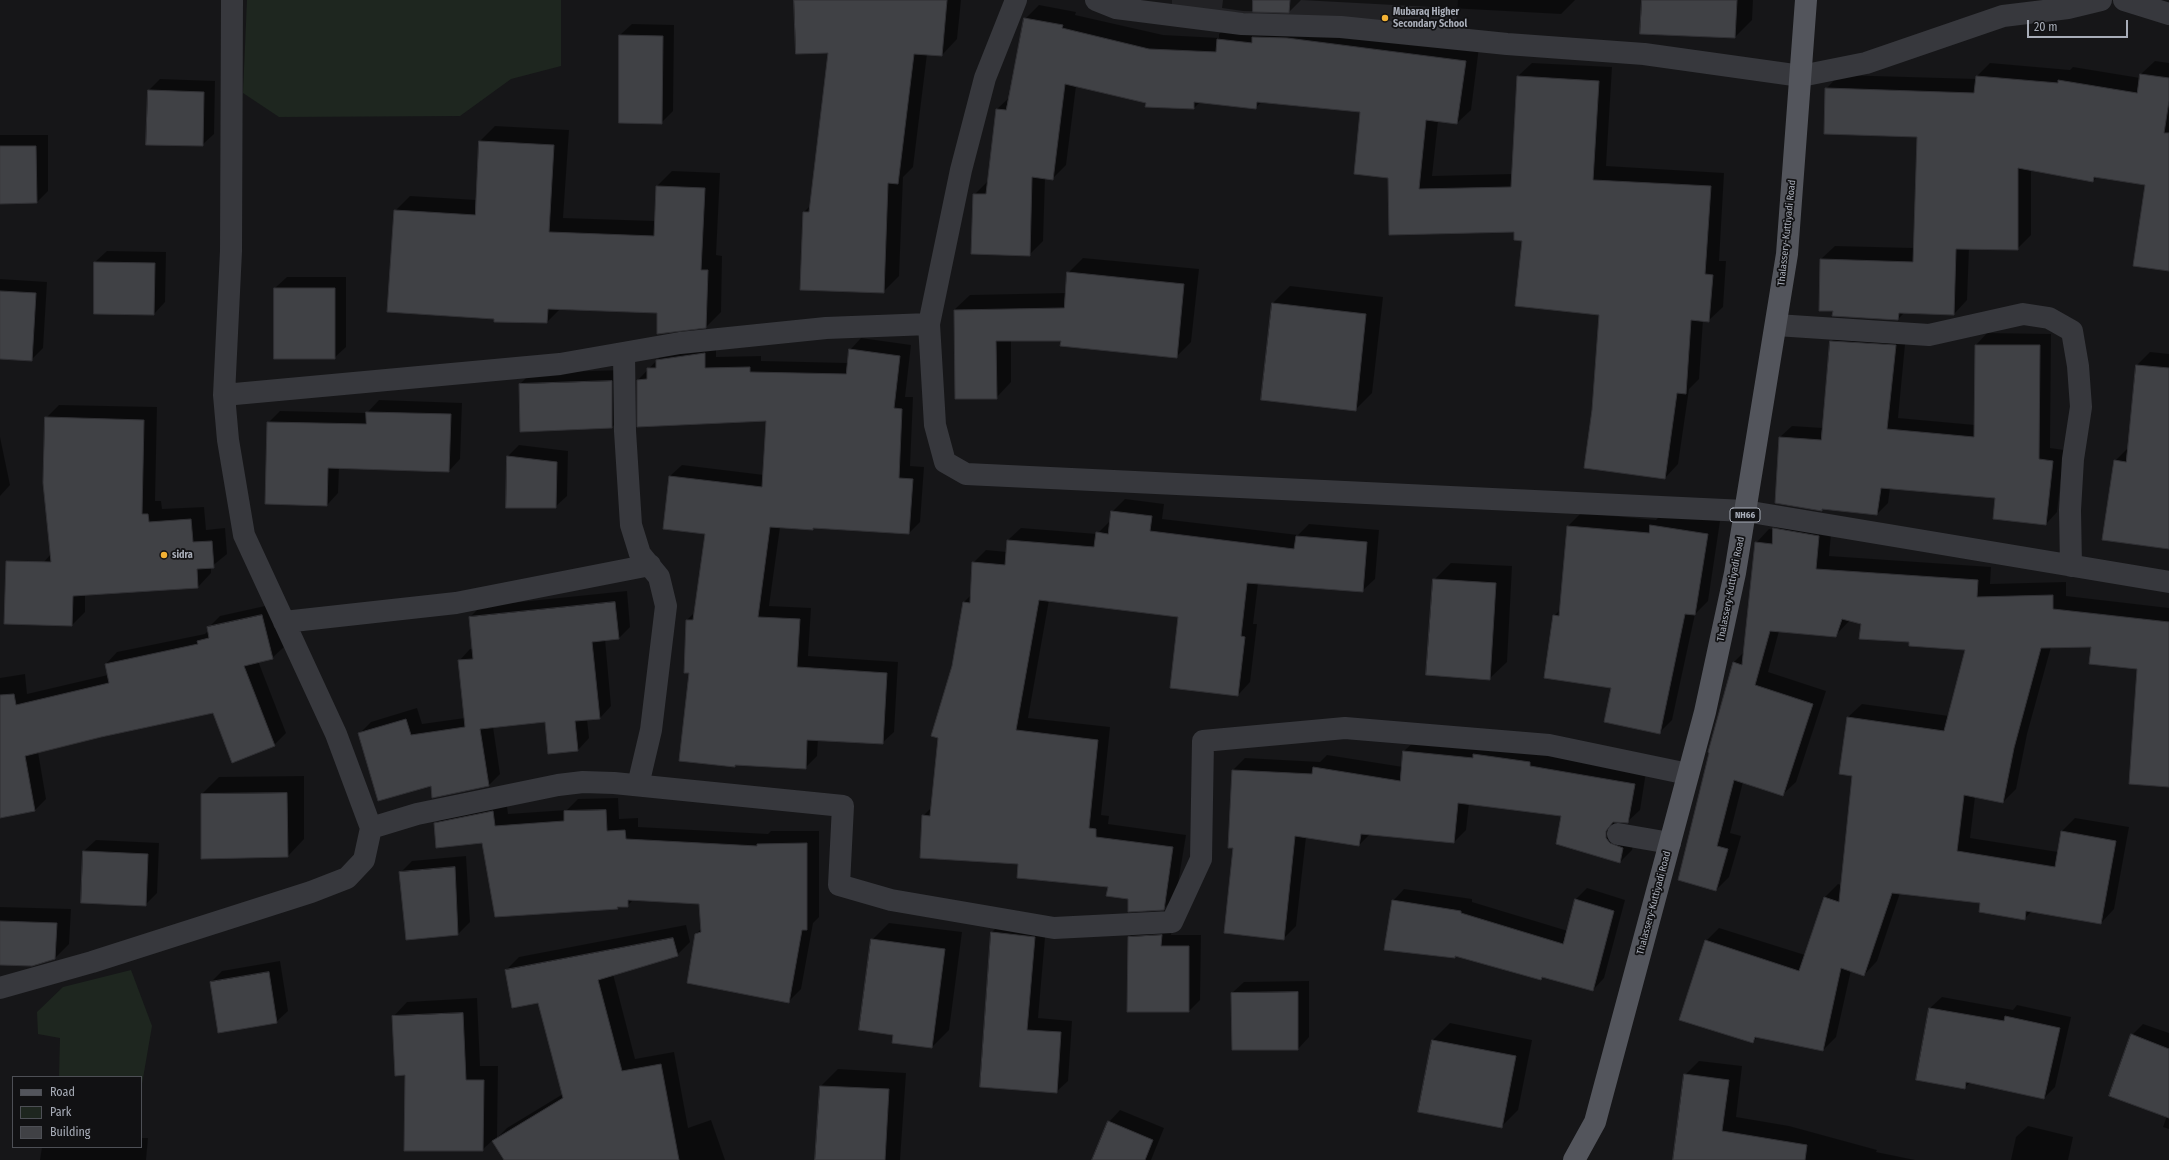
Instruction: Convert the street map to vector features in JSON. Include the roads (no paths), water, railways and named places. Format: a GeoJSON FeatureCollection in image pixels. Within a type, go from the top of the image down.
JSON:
{"type":"FeatureCollection","features":[{"type":"Feature","properties":{"kind":"main road","name":"Thalassery-Kuttiyadi Road"},"geometry":{"type":"LineString","coordinates":[[1574,1160],[1595,1122],[1707,704],[1735,573],[1787,254],[1806,0]]}},
{"type":"Feature","properties":{"kind":"street"},"geometry":{"type":"LineString","coordinates":[[0,988],[92,962],[311,892],[347,878],[364,860],[371,828],[336,734],[244,535],[228,440],[224,395],[231,251],[232,0]]}},
{"type":"Feature","properties":{"kind":"street"},"geometry":{"type":"LineString","coordinates":[[1016,0],[985,78],[961,170],[930,324],[935,425],[945,462],[966,474],[1745,511],[2169,582]]}},
{"type":"Feature","properties":{"kind":"street"},"geometry":{"type":"LineString","coordinates":[[1096,0],[1116,8],[1242,24],[1341,27],[1507,44],[1644,54],[1800,76],[1866,63],[2002,16],[2068,4],[2101,0]]}},
{"type":"Feature","properties":{"kind":"street"},"geometry":{"type":"LineString","coordinates":[[2124,0],[2169,14]]}},
{"type":"Feature","properties":{"kind":"street"},"geometry":{"type":"LineString","coordinates":[[1776,324],[1929,335],[2023,314],[2049,318],[2072,331],[2078,366],[2081,407],[2073,459],[2070,510],[2071,566]]}},
{"type":"Feature","properties":{"kind":"street"},"geometry":{"type":"LineString","coordinates":[[224,395],[560,364],[680,343],[826,328],[930,324]]}},
{"type":"Feature","properties":{"kind":"street"},"geometry":{"type":"LineString","coordinates":[[624,353],[625,431],[631,525],[640,554],[659,577],[666,606],[651,730],[638,785]]}},
{"type":"Feature","properties":{"kind":"street"},"geometry":{"type":"LineString","coordinates":[[284,622],[456,603],[650,565]]}},
{"type":"Feature","properties":{"kind":"street"},"geometry":{"type":"LineString","coordinates":[[371,828],[418,814],[583,782],[638,785],[843,806],[839,885],[892,900],[1054,928],[1172,922],[1201,859],[1203,741],[1345,728],[1549,745],[1688,774]]}},
{"type":"Feature","properties":{"kind":"street"},"geometry":{"type":"LineString","coordinates":[[1618,834],[1670,843]]}},
{"type":"Feature","properties":{"kind":"place","name":"Mubaraq Higher Secondary School"},"geometry":{"type":"Point","coordinates":[1385,18]}},
{"type":"Feature","properties":{"kind":"place","name":"sidra"},"geometry":{"type":"Point","coordinates":[164,555]}}]}
